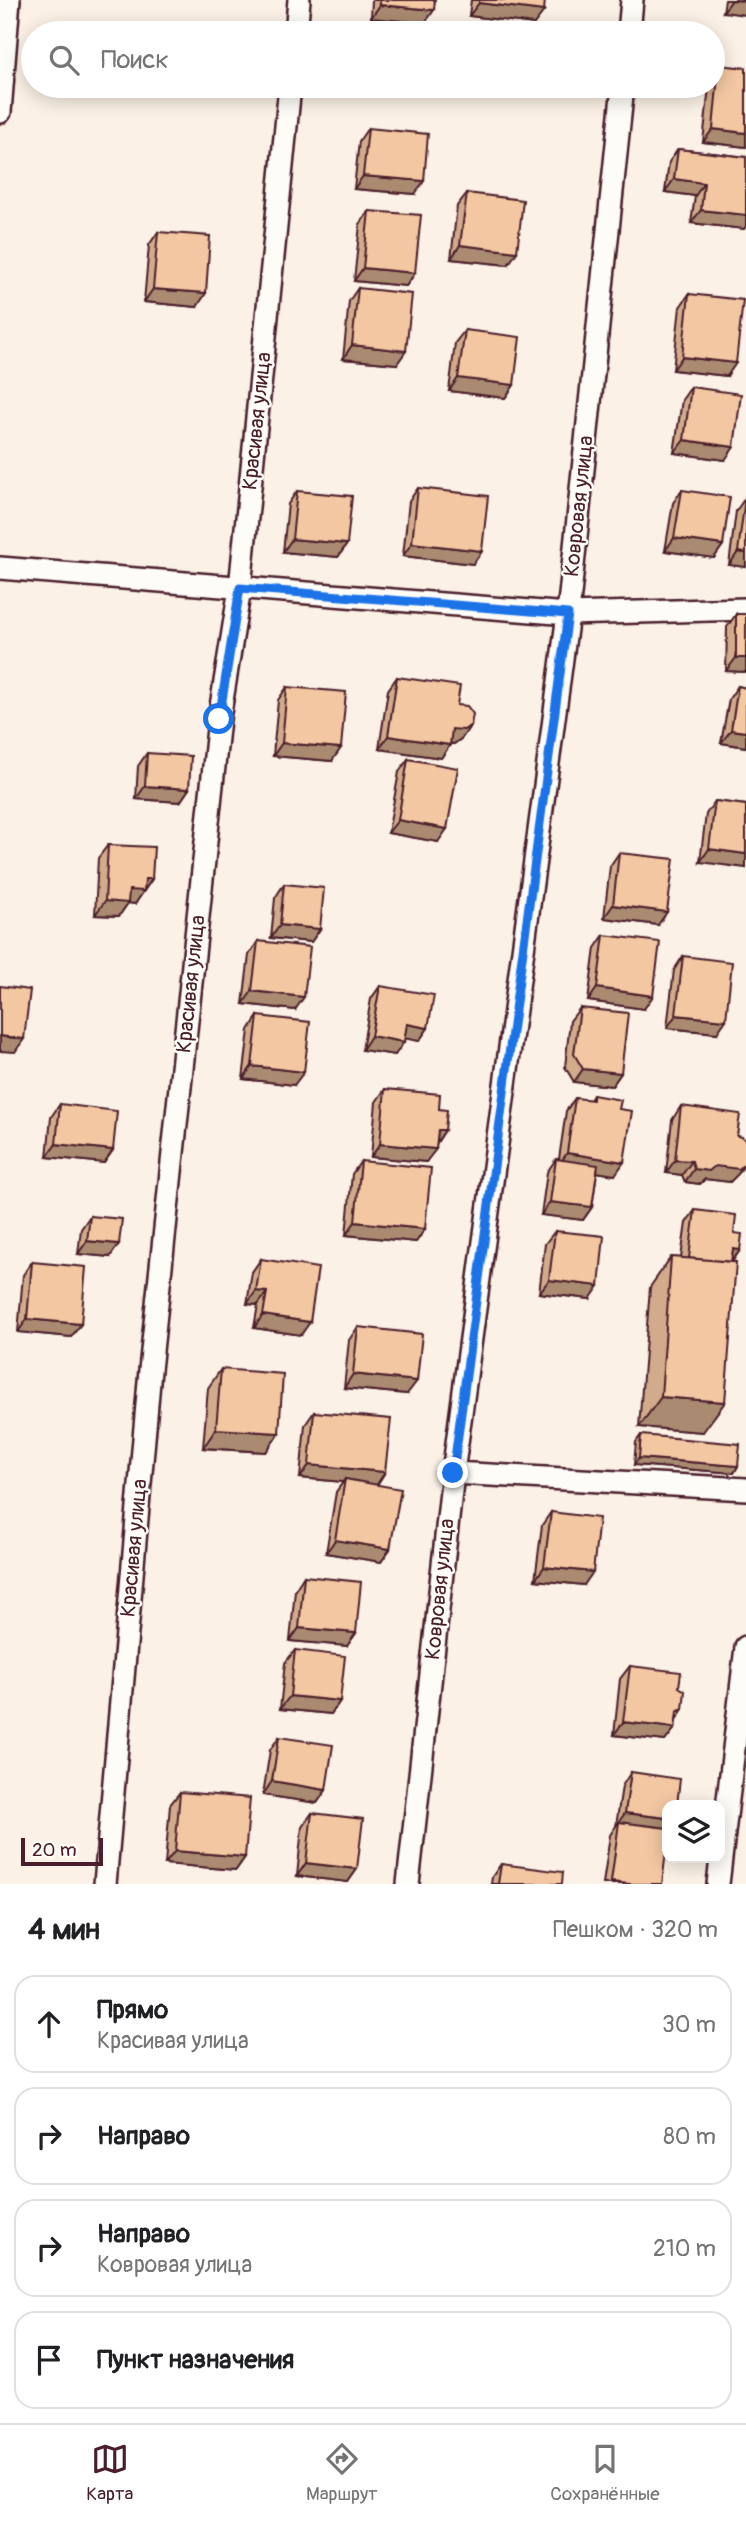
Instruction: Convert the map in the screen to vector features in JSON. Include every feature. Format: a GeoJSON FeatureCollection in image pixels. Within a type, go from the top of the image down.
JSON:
{"type":"FeatureCollection","features":[{"type":"Feature","properties":{"kind":"street"},"geometry":{"type":"LineString","coordinates":[[0,112],[9,0]]}},
{"type":"Feature","properties":{"kind":"street"},"geometry":{"type":"LineString","coordinates":[[297,21],[299,0]]}},
{"type":"Feature","properties":{"kind":"street"},"geometry":{"type":"LineString","coordinates":[[630,21],[632,0]]}},
{"type":"Feature","properties":{"kind":"street","name":"Красивая улица"},"geometry":{"type":"LineString","coordinates":[[106,1884],[150,1370],[219,719],[240,588],[289,98]]}},
{"type":"Feature","properties":{"kind":"street","name":"Ковровая улица"},"geometry":{"type":"LineString","coordinates":[[408,1884],[453,1473],[568,614],[622,98]]}},
{"type":"Feature","properties":{"kind":"street"},"geometry":{"type":"LineString","coordinates":[[0,568],[568,614],[746,609]]}},
{"type":"Feature","properties":{"kind":"street"},"geometry":{"type":"LineString","coordinates":[[453,1473],[746,1489]]}},
{"type":"Feature","properties":{"kind":"street"},"geometry":{"type":"LineString","coordinates":[[718,1884],[746,1647]]}},
{"type":"Feature","properties":{"kind":"building"},"geometry":{"type":"Polygon","coordinates":[[[380,0],[435,0],[434,10],[380,5],[380,0]]]}},
{"type":"Feature","properties":{"kind":"building"},"geometry":{"type":"Polygon","coordinates":[[[479,0],[545,0],[544,11],[479,3],[479,0]]]}},
{"type":"Feature","properties":{"kind":"building"},"geometry":{"type":"Polygon","coordinates":[[[725,66],[746,68],[746,133],[713,129],[716,98],[725,98],[725,66]]]}},
{"type":"Feature","properties":{"kind":"building"},"geometry":{"type":"Polygon","coordinates":[[[368,128],[428,134],[424,181],[363,176],[368,128]]]}},
{"type":"Feature","properties":{"kind":"building"},"geometry":{"type":"Polygon","coordinates":[[[678,149],[746,157],[746,215],[701,210],[704,183],[674,179],[678,149]]]}},
{"type":"Feature","properties":{"kind":"building"},"geometry":{"type":"Polygon","coordinates":[[[467,193],[523,200],[517,252],[460,245],[467,193]]]}},
{"type":"Feature","properties":{"kind":"building"},"geometry":{"type":"Polygon","coordinates":[[[369,211],[421,215],[415,273],[363,268],[369,211]]]}},
{"type":"Feature","properties":{"kind":"building"},"geometry":{"type":"Polygon","coordinates":[[[158,232],[210,236],[206,293],[153,289],[158,232]]]}},
{"type":"Feature","properties":{"kind":"building"},"geometry":{"type":"Polygon","coordinates":[[[358,288],[412,294],[406,351],[352,345],[358,288]]]}},
{"type":"Feature","properties":{"kind":"building"},"geometry":{"type":"Polygon","coordinates":[[[689,294],[743,300],[736,363],[682,357],[689,294]]]}},
{"type":"Feature","properties":{"kind":"building"},"geometry":{"type":"Polygon","coordinates":[[[465,330],[520,337],[514,385],[458,378],[465,330]]]}},
{"type":"Feature","properties":{"kind":"building"},"geometry":{"type":"Polygon","coordinates":[[[691,387],[741,394],[734,447],[684,440],[691,387]]]}},
{"type":"Feature","properties":{"kind":"building"},"geometry":{"type":"Polygon","coordinates":[[[418,488],[488,496],[482,551],[412,543],[418,488]]]}},
{"type":"Feature","properties":{"kind":"building"},"geometry":{"type":"Polygon","coordinates":[[[682,490],[730,497],[723,545],[674,538],[682,490]]]}},
{"type":"Feature","properties":{"kind":"building"},"geometry":{"type":"Polygon","coordinates":[[[297,491],[352,496],[347,544],[292,539],[297,491]]]}},
{"type":"Feature","properties":{"kind":"building"},"geometry":{"type":"Polygon","coordinates":[[[746,498],[746,553],[738,552],[746,498]]]}},
{"type":"Feature","properties":{"kind":"building"},"geometry":{"type":"Polygon","coordinates":[[[736,614],[746,614],[746,658],[736,658],[736,614]]]}},
{"type":"Feature","properties":{"kind":"building"},"geometry":{"type":"Polygon","coordinates":[[[397,677],[460,686],[457,705],[467,706],[473,714],[471,725],[464,730],[452,729],[450,745],[388,736],[397,677]]]}},
{"type":"Feature","properties":{"kind":"building"},"geometry":{"type":"Polygon","coordinates":[[[738,686],[746,688],[746,732],[731,730],[738,686]]]}},
{"type":"Feature","properties":{"kind":"building"},"geometry":{"type":"Polygon","coordinates":[[[287,687],[346,692],[341,748],[282,743],[287,687]]]}},
{"type":"Feature","properties":{"kind":"building"},"geometry":{"type":"Polygon","coordinates":[[[147,753],[191,756],[189,789],[145,786],[147,753]]]}},
{"type":"Feature","properties":{"kind":"building"},"geometry":{"type":"Polygon","coordinates":[[[408,759],[458,768],[447,829],[398,820],[408,759]]]}},
{"type":"Feature","properties":{"kind":"building"},"geometry":{"type":"Polygon","coordinates":[[[715,801],[746,805],[746,854],[709,849],[715,801]]]}},
{"type":"Feature","properties":{"kind":"building"},"geometry":{"type":"Polygon","coordinates":[[[108,845],[154,847],[152,879],[145,879],[144,891],[129,890],[128,903],[105,901],[108,845]]]}},
{"type":"Feature","properties":{"kind":"building"},"geometry":{"type":"Polygon","coordinates":[[[619,853],[674,859],[667,912],[613,905],[619,853]]]}},
{"type":"Feature","properties":{"kind":"building"},"geometry":{"type":"Polygon","coordinates":[[[284,884],[324,888],[320,929],[280,925],[284,884]]]}},
{"type":"Feature","properties":{"kind":"building"},"geometry":{"type":"Polygon","coordinates":[[[604,935],[660,942],[653,996],[597,988],[604,935]]]}},
{"type":"Feature","properties":{"kind":"building"},"geometry":{"type":"Polygon","coordinates":[[[258,941],[310,947],[304,997],[252,991],[258,941]]]}},
{"type":"Feature","properties":{"kind":"building"},"geometry":{"type":"Polygon","coordinates":[[[683,956],[732,962],[726,1020],[676,1015],[683,956]]]}},
{"type":"Feature","properties":{"kind":"building"},"geometry":{"type":"Polygon","coordinates":[[[0,986],[30,990],[24,1039],[0,1036],[0,986]]]}},
{"type":"Feature","properties":{"kind":"building"},"geometry":{"type":"Polygon","coordinates":[[[380,986],[434,995],[428,1028],[407,1024],[404,1042],[371,1036],[380,986]]]}},
{"type":"Feature","properties":{"kind":"building"},"geometry":{"type":"Polygon","coordinates":[[[580,1008],[628,1013],[621,1073],[583,1069],[574,1054],[580,1008]]]}},
{"type":"Feature","properties":{"kind":"building"},"geometry":{"type":"Polygon","coordinates":[[[258,1016],[310,1022],[304,1072],[252,1066],[258,1016]]]}},
{"type":"Feature","properties":{"kind":"building"},"geometry":{"type":"Polygon","coordinates":[[[385,1089],[440,1094],[439,1109],[447,1110],[445,1130],[438,1130],[436,1149],[380,1144],[385,1089]]]}},
{"type":"Feature","properties":{"kind":"building"},"geometry":{"type":"Polygon","coordinates":[[[593,1095],[621,1100],[619,1109],[632,1111],[624,1162],[567,1153],[575,1098],[593,1100],[593,1095]]]}},
{"type":"Feature","properties":{"kind":"building"},"geometry":{"type":"Polygon","coordinates":[[[60,1104],[117,1111],[113,1150],[56,1144],[60,1104]]]}},
{"type":"Feature","properties":{"kind":"building"},"geometry":{"type":"Polygon","coordinates":[[[681,1106],[740,1114],[737,1136],[746,1141],[746,1162],[739,1169],[715,1166],[709,1171],[694,1169],[692,1161],[675,1160],[681,1106]]]}},
{"type":"Feature","properties":{"kind":"building"},"geometry":{"type":"Polygon","coordinates":[[[556,1159],[598,1165],[592,1207],[550,1202],[556,1159]]]}},
{"type":"Feature","properties":{"kind":"building"},"geometry":{"type":"Polygon","coordinates":[[[361,1161],[431,1168],[425,1229],[355,1222],[361,1161]]]}},
{"type":"Feature","properties":{"kind":"building"},"geometry":{"type":"Polygon","coordinates":[[[695,1210],[736,1215],[734,1233],[742,1234],[740,1250],[733,1249],[731,1262],[689,1258],[695,1210]]]}},
{"type":"Feature","properties":{"kind":"building"},"geometry":{"type":"Polygon","coordinates":[[[90,1216],[122,1219],[119,1244],[87,1241],[90,1216]]]}},
{"type":"Feature","properties":{"kind":"building"},"geometry":{"type":"Polygon","coordinates":[[[555,1231],[604,1236],[599,1286],[549,1280],[555,1231]]]}},
{"type":"Feature","properties":{"kind":"building"},"geometry":{"type":"Polygon","coordinates":[[[671,1257],[736,1262],[725,1402],[661,1397],[671,1257]]]}},
{"type":"Feature","properties":{"kind":"building"},"geometry":{"type":"Polygon","coordinates":[[[261,1259],[318,1268],[310,1322],[263,1315],[267,1292],[256,1291],[261,1259]]]}},
{"type":"Feature","properties":{"kind":"building"},"geometry":{"type":"Polygon","coordinates":[[[32,1262],[86,1267],[81,1324],[27,1319],[32,1262]]]}},
{"type":"Feature","properties":{"kind":"building"},"geometry":{"type":"Polygon","coordinates":[[[358,1327],[422,1334],[417,1381],[353,1374],[358,1327]]]}},
{"type":"Feature","properties":{"kind":"building"},"geometry":{"type":"Polygon","coordinates":[[[221,1369],[283,1374],[279,1433],[216,1429],[221,1369]]]}},
{"type":"Feature","properties":{"kind":"building"},"geometry":{"type":"Polygon","coordinates":[[[314,1412],[391,1419],[385,1472],[309,1465],[314,1412]]]}},
{"type":"Feature","properties":{"kind":"building"},"geometry":{"type":"Polygon","coordinates":[[[641,1435],[740,1444],[738,1466],[639,1458],[641,1435]]]}},
{"type":"Feature","properties":{"kind":"building"},"geometry":{"type":"Polygon","coordinates":[[[345,1479],[401,1489],[390,1549],[335,1540],[345,1479]]]}},
{"type":"Feature","properties":{"kind":"building"},"geometry":{"type":"Polygon","coordinates":[[[551,1512],[599,1518],[593,1572],[544,1567],[551,1512]]]}},
{"type":"Feature","properties":{"kind":"building"},"geometry":{"type":"Polygon","coordinates":[[[304,1576],[361,1582],[356,1633],[299,1628],[304,1576]]]}},
{"type":"Feature","properties":{"kind":"building"},"geometry":{"type":"Polygon","coordinates":[[[295,1650],[345,1656],[340,1701],[290,1696],[295,1650]]]}},
{"type":"Feature","properties":{"kind":"building"},"geometry":{"type":"Polygon","coordinates":[[[630,1666],[681,1672],[679,1687],[685,1691],[683,1709],[677,1712],[675,1728],[623,1722],[630,1666]]]}},
{"type":"Feature","properties":{"kind":"building"},"geometry":{"type":"Polygon","coordinates":[[[279,1737],[333,1745],[326,1790],[272,1781],[279,1737]]]}},
{"type":"Feature","properties":{"kind":"building"},"geometry":{"type":"Polygon","coordinates":[[[631,1772],[680,1779],[678,1800],[662,1800],[662,1817],[625,1813],[631,1772]]]}},
{"type":"Feature","properties":{"kind":"building"},"geometry":{"type":"Polygon","coordinates":[[[180,1792],[250,1798],[245,1857],[175,1851],[180,1792]]]}},
{"type":"Feature","properties":{"kind":"building"},"geometry":{"type":"Polygon","coordinates":[[[312,1813],[363,1819],[357,1869],[306,1863],[312,1813]]]}},
{"type":"Feature","properties":{"kind":"building"},"geometry":{"type":"Polygon","coordinates":[[[619,1822],[662,1827],[662,1863],[665,1863],[662,1884],[611,1882],[619,1822]]]}},
{"type":"Feature","properties":{"kind":"building"},"geometry":{"type":"Polygon","coordinates":[[[501,1864],[563,1872],[562,1884],[498,1884],[501,1864]]]}},
{"type":"Feature","properties":{"kind":"route"},"geometry":{"type":"LineString","coordinates":[[219,719],[240,588],[568,614],[453,1473]]}}]}
